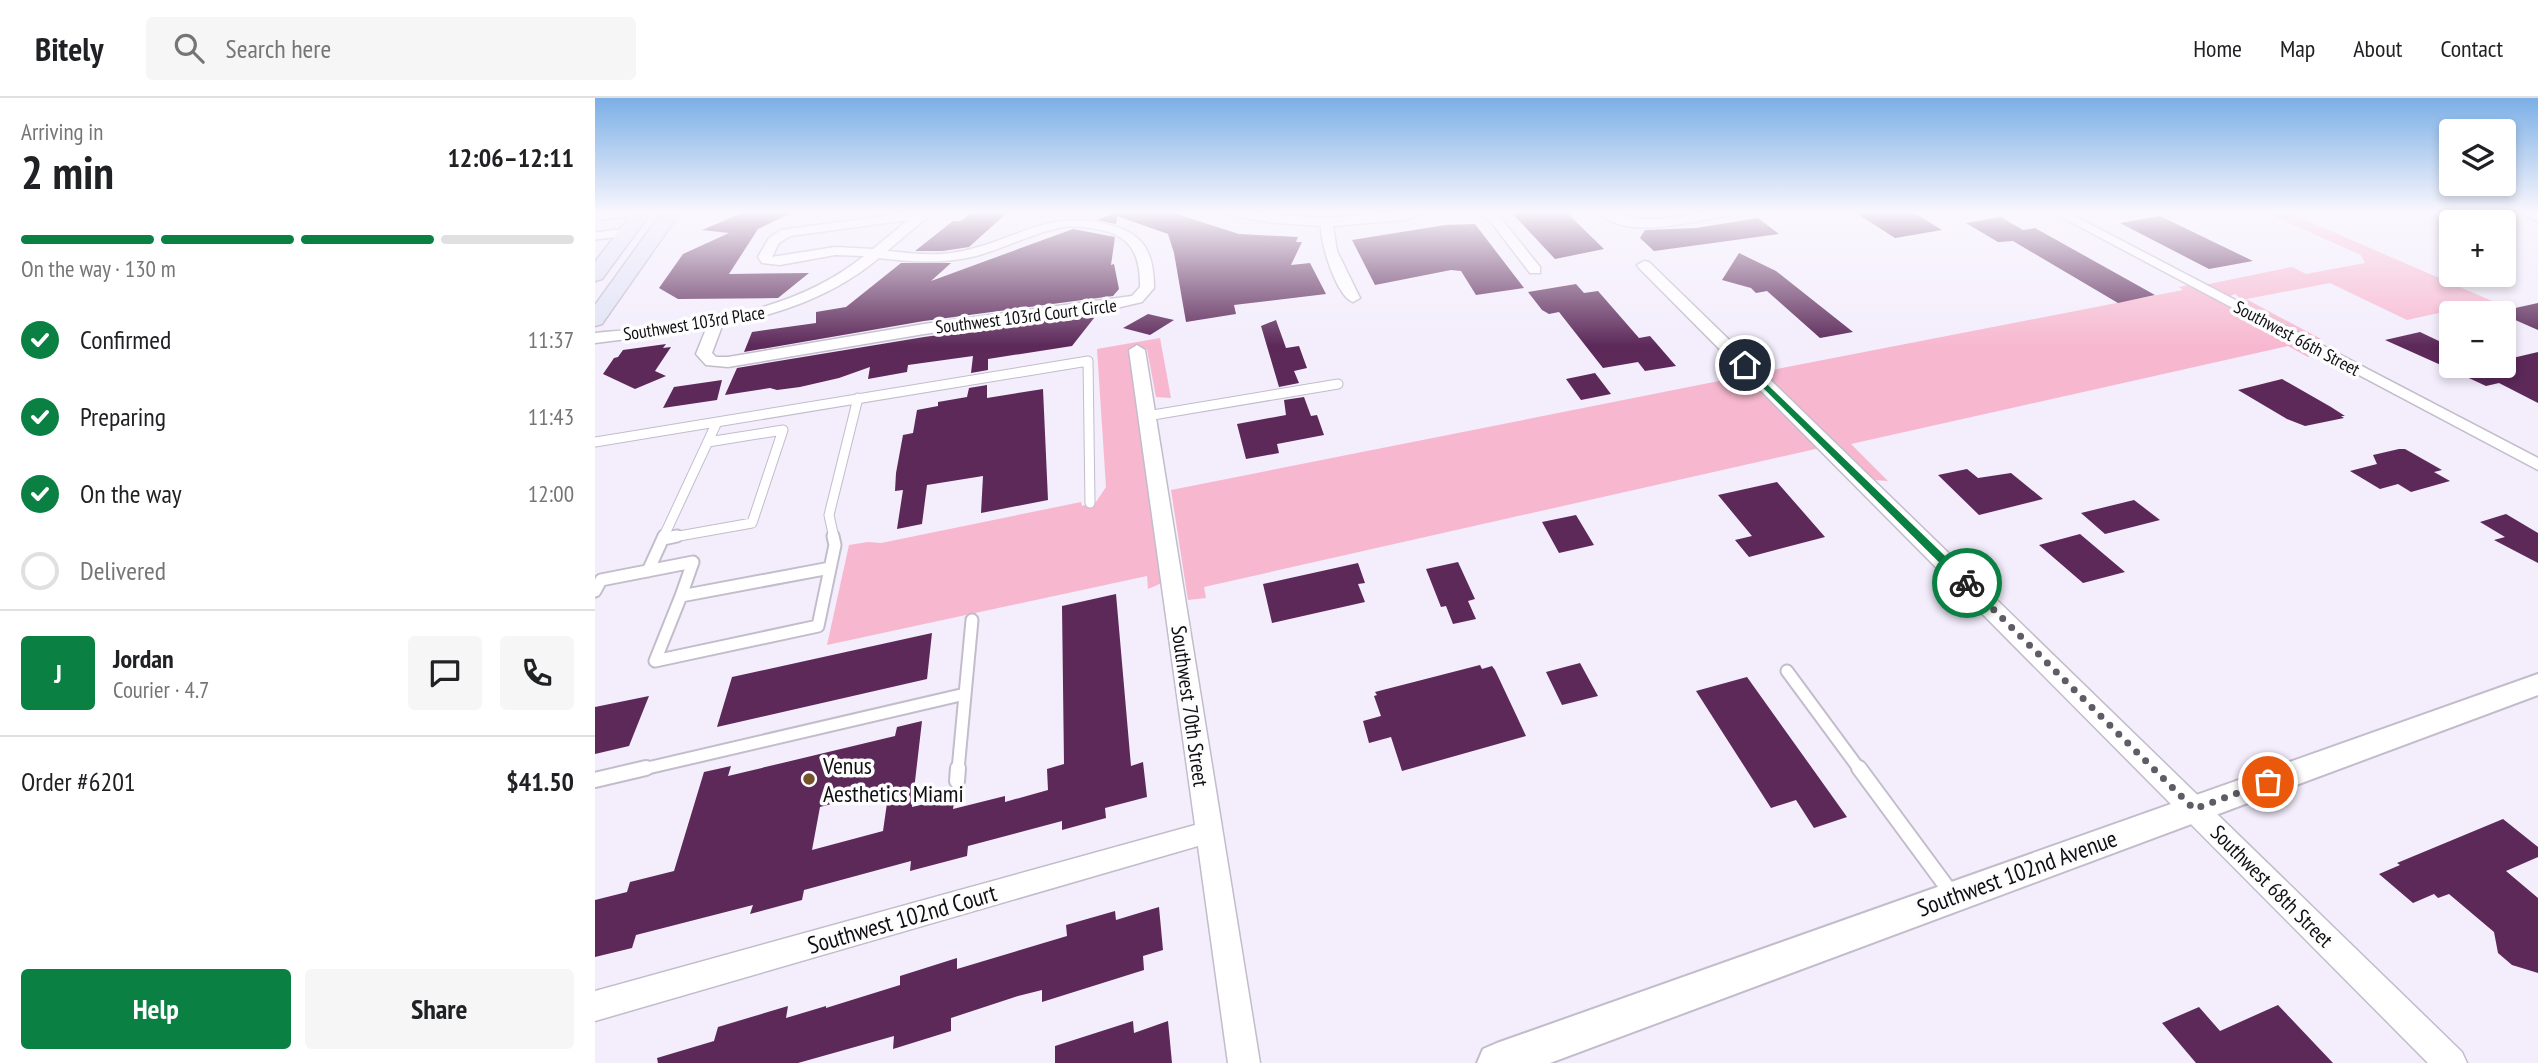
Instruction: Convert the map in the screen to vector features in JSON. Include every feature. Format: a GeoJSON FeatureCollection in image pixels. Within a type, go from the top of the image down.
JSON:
{"type":"FeatureCollection","features":[{"type":"Feature","properties":{"kind":"main road"},"geometry":{"type":"LineString","coordinates":[[595,275],[610,256]]}},
{"type":"Feature","properties":{"kind":"main road"},"geometry":{"type":"LineString","coordinates":[[595,320],[640,256]]}},
{"type":"Feature","properties":{"kind":"street"},"geometry":{"type":"LineString","coordinates":[[766,256],[773,261],[802,256]]}},
{"type":"Feature","properties":{"kind":"street","name":"Southwest 103rd Place"},"geometry":{"type":"LineString","coordinates":[[595,338],[716,321],[770,310],[808,298],[838,283],[871,256]]}},
{"type":"Feature","properties":{"kind":"street","name":"Southwest 103rd Court Circle"},"geometry":{"type":"LineString","coordinates":[[891,256],[954,256]]}},
{"type":"Feature","properties":{"kind":"street","name":"Southwest 103rd Court Circle"},"geometry":{"type":"LineString","coordinates":[[716,321],[705,354],[712,362],[728,362],[923,329],[1124,303],[1137,299],[1147,289],[1143,256]]}},
{"type":"Feature","properties":{"kind":"street"},"geometry":{"type":"LineString","coordinates":[[1333,256],[1353,298]]}},
{"type":"Feature","properties":{"kind":"street"},"geometry":{"type":"LineString","coordinates":[[1524,256],[1535,270]]}},
{"type":"Feature","properties":{"kind":"street","name":"Southwest 66th Street"},"geometry":{"type":"LineString","coordinates":[[2141,256],[2538,465]]}},
{"type":"Feature","properties":{"kind":"street","name":"Southwest 68th Street"},"geometry":{"type":"LineString","coordinates":[[1644,265],[2451,1063]]}},
{"type":"Feature","properties":{"kind":"street","name":"Southwest 70th Street"},"geometry":{"type":"LineString","coordinates":[[1137,349],[1244,1063]]}},
{"type":"Feature","properties":{"kind":"street","name":"Southwest 102nd Avenue"},"geometry":{"type":"LineString","coordinates":[[1497,1063],[2538,684]]}},
{"type":"Feature","properties":{"kind":"street","name":"Southwest 102nd Court"},"geometry":{"type":"LineString","coordinates":[[595,1006],[1209,832]]}},
{"type":"Feature","properties":{"kind":"lane"},"geometry":{"type":"LineString","coordinates":[[595,442],[1088,361],[1090,503]]}},
{"type":"Feature","properties":{"kind":"lane"},"geometry":{"type":"LineString","coordinates":[[1147,416],[1338,384]]}},
{"type":"Feature","properties":{"kind":"lane"},"geometry":{"type":"LineString","coordinates":[[597,584],[693,562],[655,661],[818,626],[835,545],[829,515],[858,398]]}},
{"type":"Feature","properties":{"kind":"lane"},"geometry":{"type":"LineString","coordinates":[[648,571],[717,422]]}},
{"type":"Feature","properties":{"kind":"lane"},"geometry":{"type":"LineString","coordinates":[[663,539],[752,523],[783,430],[708,442]]}},
{"type":"Feature","properties":{"kind":"lane"},"geometry":{"type":"LineString","coordinates":[[681,596],[830,568]]}},
{"type":"Feature","properties":{"kind":"lane"},"geometry":{"type":"LineString","coordinates":[[957,781],[972,620]]}},
{"type":"Feature","properties":{"kind":"lane"},"geometry":{"type":"LineString","coordinates":[[1787,671],[1954,896]]}},
{"type":"Feature","properties":{"kind":"lane"},"geometry":{"type":"LineString","coordinates":[[595,780],[965,694]]}},
{"type":"Feature","properties":{"kind":"shaded area"},"geometry":{"type":"Polygon","coordinates":[[[2362,256],[2389,256],[2439,278],[2439,287],[2460,287],[2492,301],[2439,301],[2439,313],[2407,320],[2330,283],[2246,299],[2321,339],[2311,341],[2239,303],[2239,297],[2235,294],[2228,297],[2204,285],[2292,267],[2306,274],[2365,263],[2362,256]]]}},
{"type":"Feature","properties":{"kind":"shaded area"},"geometry":{"type":"Polygon","coordinates":[[[2189,285],[2315,353],[2308,357],[2288,346],[1851,444],[1888,481],[1874,480],[1767,377],[1767,371],[2183,290],[2179,287],[2189,285]]]}},
{"type":"Feature","properties":{"kind":"shaded area"},"geometry":{"type":"Polygon","coordinates":[[[1160,338],[1171,398],[1156,397],[1147,349],[1139,349],[1157,555],[1162,583],[1148,589],[1147,576],[827,645],[849,545],[881,543],[1081,502],[1082,506],[1096,502],[1106,487],[1097,349],[1160,338]]]}},
{"type":"Feature","properties":{"kind":"shaded area"},"geometry":{"type":"Polygon","coordinates":[[[1744,372],[1820,448],[1204,587],[1206,598],[1188,600],[1171,490],[1734,378],[1730,373],[1744,372]]]}},
{"type":"Feature","properties":{"kind":"building"},"geometry":{"type":"Polygon","coordinates":[[[682,256],[741,256],[729,274],[809,273],[778,298],[678,299],[659,288],[682,256]]]}},
{"type":"Feature","properties":{"kind":"building"},"geometry":{"type":"Polygon","coordinates":[[[999,256],[1112,256],[1111,265],[1114,264],[1119,289],[1113,296],[924,321],[744,352],[752,332],[816,323],[816,312],[846,307],[901,263],[951,263],[931,281],[999,256]]]}},
{"type":"Feature","properties":{"kind":"building"},"geometry":{"type":"Polygon","coordinates":[[[1175,256],[1295,256],[1291,265],[1310,263],[1326,294],[1234,305],[1236,314],[1186,322],[1175,256]]]}},
{"type":"Feature","properties":{"kind":"building"},"geometry":{"type":"Polygon","coordinates":[[[1360,256],[1500,256],[1524,288],[1476,295],[1461,271],[1451,270],[1375,285],[1360,256]]]}},
{"type":"Feature","properties":{"kind":"building"},"geometry":{"type":"Polygon","coordinates":[[[1737,256],[1745,256],[1776,271],[1853,332],[1820,338],[1767,291],[1756,293],[1751,288],[1722,280],[1737,256]]]}},
{"type":"Feature","properties":{"kind":"building"},"geometry":{"type":"Polygon","coordinates":[[[2038,256],[2085,256],[2155,295],[2118,303],[2038,256]]]}},
{"type":"Feature","properties":{"kind":"building"},"geometry":{"type":"Polygon","coordinates":[[[2184,256],[2243,256],[2253,261],[2209,269],[2184,256]]]}},
{"type":"Feature","properties":{"kind":"building"},"geometry":{"type":"Polygon","coordinates":[[[1576,284],[1584,293],[1598,291],[1639,338],[1650,336],[1676,366],[1645,371],[1638,362],[1603,368],[1559,312],[1549,314],[1542,310],[1528,292],[1576,284]]]}},
{"type":"Feature","properties":{"kind":"building"},"geometry":{"type":"Polygon","coordinates":[[[2538,303],[2538,330],[2516,320],[2516,308],[2538,303]]]}},
{"type":"Feature","properties":{"kind":"building"},"geometry":{"type":"Polygon","coordinates":[[[1098,313],[1072,346],[988,359],[988,370],[971,373],[973,356],[908,365],[907,372],[868,379],[870,367],[800,387],[777,390],[770,388],[725,395],[737,368],[924,337],[1098,313]]]}},
{"type":"Feature","properties":{"kind":"building"},"geometry":{"type":"Polygon","coordinates":[[[1148,314],[1174,320],[1150,335],[1123,328],[1148,314]]]}},
{"type":"Feature","properties":{"kind":"building"},"geometry":{"type":"Polygon","coordinates":[[[1276,320],[1286,348],[1299,346],[1307,368],[1294,371],[1299,383],[1279,387],[1261,326],[1276,320]]]}},
{"type":"Feature","properties":{"kind":"building"},"geometry":{"type":"Polygon","coordinates":[[[2420,332],[2439,341],[2439,364],[2385,340],[2420,332]]]}},
{"type":"Feature","properties":{"kind":"building"},"geometry":{"type":"Polygon","coordinates":[[[666,344],[663,348],[671,347],[655,371],[666,376],[635,389],[603,374],[623,350],[666,344]]]}},
{"type":"Feature","properties":{"kind":"building"},"geometry":{"type":"Polygon","coordinates":[[[2538,352],[2538,403],[2499,383],[2486,386],[2469,378],[2516,378],[2516,357],[2538,352]]]}},
{"type":"Feature","properties":{"kind":"building"},"geometry":{"type":"Polygon","coordinates":[[[1595,373],[1611,394],[1581,400],[1566,379],[1595,373]]]}},
{"type":"Feature","properties":{"kind":"building"},"geometry":{"type":"Polygon","coordinates":[[[2282,379],[2331,407],[2345,416],[2341,416],[2344,418],[2305,426],[2287,419],[2238,390],[2282,379]]]}},
{"type":"Feature","properties":{"kind":"building"},"geometry":{"type":"Polygon","coordinates":[[[722,380],[717,400],[663,408],[674,387],[722,380]]]}},
{"type":"Feature","properties":{"kind":"building"},"geometry":{"type":"Polygon","coordinates":[[[987,385],[987,398],[1043,389],[1048,500],[981,513],[983,476],[927,485],[922,524],[897,529],[903,490],[895,491],[896,473],[903,435],[913,433],[917,410],[938,406],[938,402],[967,397],[969,388],[987,385]]]}},
{"type":"Feature","properties":{"kind":"building"},"geometry":{"type":"Polygon","coordinates":[[[1304,397],[1311,416],[1317,415],[1324,435],[1277,444],[1279,453],[1246,459],[1237,424],[1286,415],[1284,400],[1304,397]]]}},
{"type":"Feature","properties":{"kind":"building"},"geometry":{"type":"Polygon","coordinates":[[[2405,449],[2442,470],[2434,472],[2450,481],[2411,492],[2398,484],[2380,489],[2350,471],[2377,464],[2373,455],[2405,449]]]}},
{"type":"Feature","properties":{"kind":"building"},"geometry":{"type":"Polygon","coordinates":[[[1967,469],[1978,478],[2011,473],[2043,499],[1979,515],[1938,475],[1967,469]]]}},
{"type":"Feature","properties":{"kind":"building"},"geometry":{"type":"Polygon","coordinates":[[[1777,482],[1825,537],[1749,557],[1735,540],[1752,536],[1718,495],[1777,482]]]}},
{"type":"Feature","properties":{"kind":"building"},"geometry":{"type":"Polygon","coordinates":[[[2134,500],[2160,520],[2105,534],[2081,513],[2134,500]]]}},
{"type":"Feature","properties":{"kind":"building"},"geometry":{"type":"Polygon","coordinates":[[[2506,514],[2538,533],[2538,563],[2494,540],[2505,537],[2480,522],[2506,514]]]}},
{"type":"Feature","properties":{"kind":"building"},"geometry":{"type":"Polygon","coordinates":[[[1576,515],[1594,545],[1559,553],[1542,522],[1576,515]]]}},
{"type":"Feature","properties":{"kind":"building"},"geometry":{"type":"Polygon","coordinates":[[[2080,534],[2125,572],[2083,583],[2039,545],[2080,534]]]}},
{"type":"Feature","properties":{"kind":"building"},"geometry":{"type":"Polygon","coordinates":[[[1458,562],[1475,599],[1468,601],[1476,619],[1453,624],[1446,606],[1441,607],[1426,569],[1458,562]]]}},
{"type":"Feature","properties":{"kind":"building"},"geometry":{"type":"Polygon","coordinates":[[[1358,563],[1365,583],[1358,584],[1365,602],[1272,623],[1263,584],[1358,563]]]}},
{"type":"Feature","properties":{"kind":"building"},"geometry":{"type":"Polygon","coordinates":[[[1116,594],[1131,766],[1143,762],[1147,797],[1105,808],[1106,818],[1062,830],[1062,821],[968,846],[967,856],[910,871],[911,861],[804,890],[802,900],[750,914],[753,905],[636,935],[632,948],[595,957],[595,900],[627,892],[630,882],[674,871],[704,772],[731,766],[728,776],[895,736],[897,727],[922,721],[912,807],[955,797],[953,809],[1005,796],[1005,802],[1048,790],[1047,769],[1064,764],[1062,606],[1116,594]],[[889,789],[820,807],[812,850],[883,831],[889,789]]]}},
{"type":"Feature","properties":{"kind":"building"},"geometry":{"type":"Polygon","coordinates":[[[932,633],[927,679],[717,727],[732,677],[932,633]]]}},
{"type":"Feature","properties":{"kind":"building"},"geometry":{"type":"Polygon","coordinates":[[[1580,663],[1598,696],[1562,705],[1546,672],[1580,663]]]}},
{"type":"Feature","properties":{"kind":"building"},"geometry":{"type":"Polygon","coordinates":[[[1480,665],[1482,669],[1492,666],[1495,670],[1526,736],[1402,771],[1391,737],[1369,743],[1363,721],[1381,716],[1375,692],[1480,665]]]}},
{"type":"Feature","properties":{"kind":"building"},"geometry":{"type":"Polygon","coordinates":[[[1747,677],[1847,817],[1814,828],[1796,800],[1771,808],[1696,691],[1747,677]]]}},
{"type":"Feature","properties":{"kind":"building"},"geometry":{"type":"Polygon","coordinates":[[[649,696],[629,746],[595,754],[595,707],[649,696]]]}},
{"type":"Feature","properties":{"kind":"building"},"geometry":{"type":"Polygon","coordinates":[[[2503,819],[2538,847],[2538,857],[2506,871],[2538,898],[2538,973],[2512,965],[2498,953],[2494,932],[2449,894],[2438,898],[2434,894],[2413,903],[2379,874],[2400,865],[2397,863],[2503,819]]]}},
{"type":"Feature","properties":{"kind":"building"},"geometry":{"type":"Polygon","coordinates":[[[1159,907],[1163,950],[1143,956],[1144,970],[1042,1002],[1042,990],[1018,996],[951,1018],[951,1031],[893,1049],[894,1036],[798,1063],[658,1063],[657,1058],[714,1041],[718,1027],[788,1006],[786,1018],[826,1008],[900,985],[900,976],[957,958],[957,969],[1067,936],[1066,925],[1115,911],[1116,920],[1159,907]]]}},
{"type":"Feature","properties":{"kind":"building"},"geometry":{"type":"Polygon","coordinates":[[[2278,1005],[2333,1063],[2196,1063],[2162,1023],[2199,1007],[2220,1031],[2278,1005]]]}},
{"type":"Feature","properties":{"kind":"building"},"geometry":{"type":"Polygon","coordinates":[[[1133,1021],[1134,1033],[1168,1021],[1172,1063],[1055,1063],[1055,1046],[1133,1021]]]}},
{"type":"Feature","properties":{"kind":"way so far"},"geometry":{"type":"LineString","coordinates":[[1967,583],[2194,809],[2268,782]]}},
{"type":"Feature","properties":{"kind":"place","name":"Venus Aesthetics Miami"},"geometry":{"type":"Point","coordinates":[809,779]}},
{"type":"Feature","properties":{"kind":"route"},"geometry":{"type":"LineString","coordinates":[[1745,365],[1967,583]]}}]}
